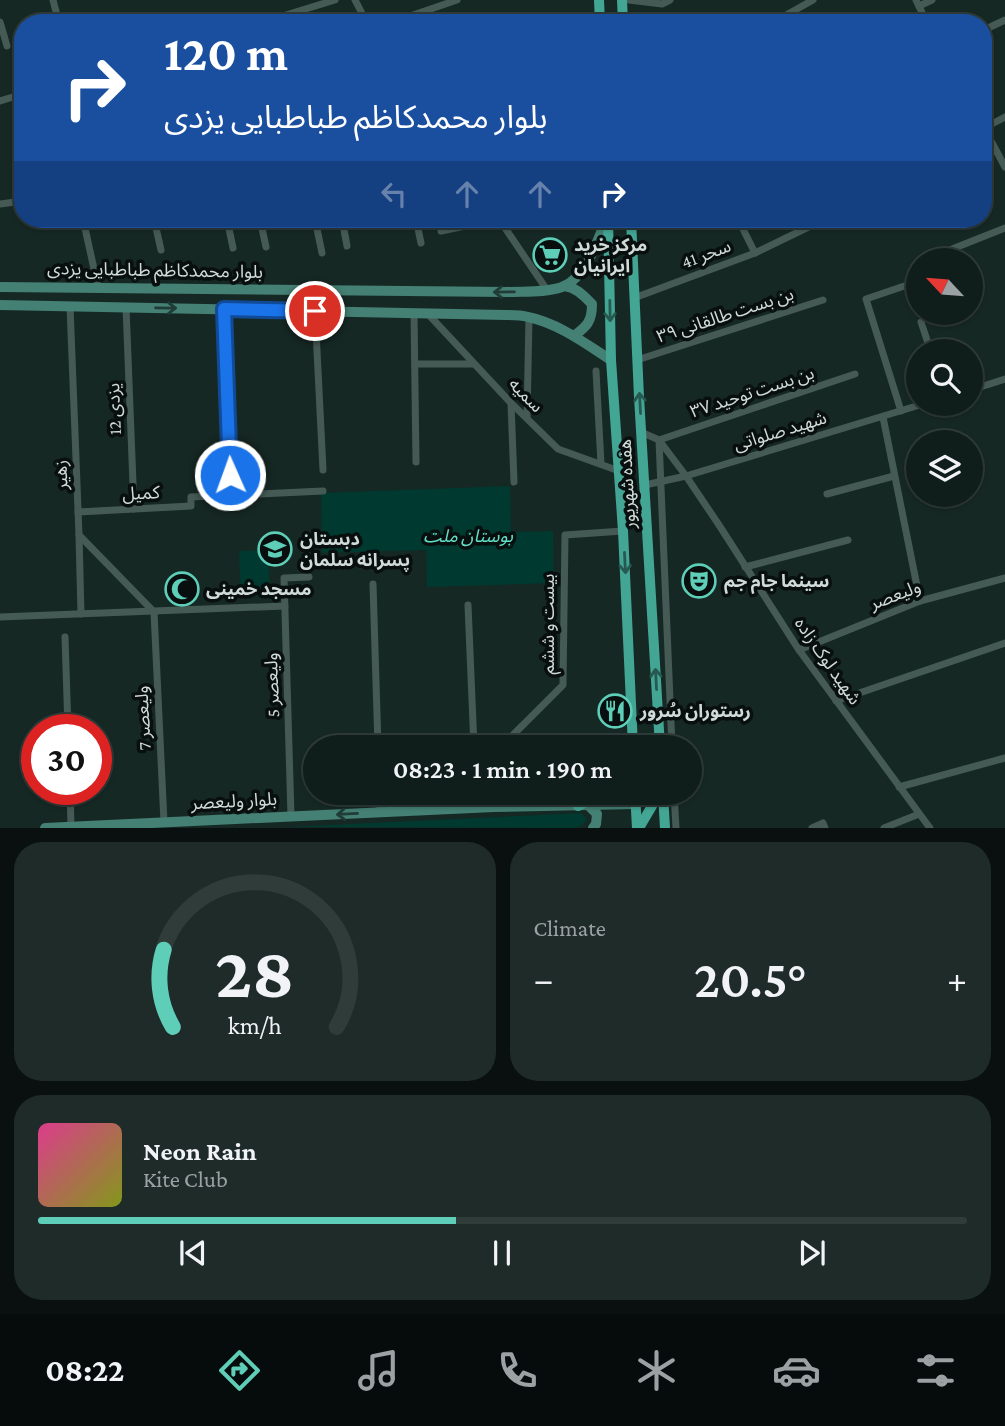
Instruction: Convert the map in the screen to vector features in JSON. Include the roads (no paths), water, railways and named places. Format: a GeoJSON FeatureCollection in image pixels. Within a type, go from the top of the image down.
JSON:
{"type":"FeatureCollection","features":[{"type":"Feature","properties":{"kind":"main road"},"geometry":{"type":"LineString","coordinates":[[564,286],[579,274],[603,228]]}},
{"type":"Feature","properties":{"kind":"main road","name":"هفده شهریور"},"geometry":{"type":"LineString","coordinates":[[607,228],[611,360],[620,471],[632,735]]}},
{"type":"Feature","properties":{"kind":"main road","name":"هفده شهریور"},"geometry":{"type":"LineString","coordinates":[[631,228],[659,735]]}},
{"type":"Feature","properties":{"kind":"main road","name":"بلوار محمدکاظم طباطبایی یزدی"},"geometry":{"type":"LineString","coordinates":[[3,286],[507,292],[547,290],[564,286]]}},
{"type":"Feature","properties":{"kind":"main road"},"geometry":{"type":"LineString","coordinates":[[3,286],[3,305],[506,314],[529,317],[551,325],[611,360]]}},
{"type":"Feature","properties":{"kind":"main road"},"geometry":{"type":"LineString","coordinates":[[564,286],[571,286],[592,304],[592,317],[586,327],[574,336]]}},
{"type":"Feature","properties":{"kind":"main road","name":"بلوار ولیعصر"},"geometry":{"type":"LineString","coordinates":[[45,828],[590,805]]}},
{"type":"Feature","properties":{"kind":"main road"},"geometry":{"type":"LineString","coordinates":[[636,805],[638,828]]}},
{"type":"Feature","properties":{"kind":"main road"},"geometry":{"type":"LineString","coordinates":[[639,805],[653,828]]}},
{"type":"Feature","properties":{"kind":"main road"},"geometry":{"type":"LineString","coordinates":[[638,828],[652,805]]}},
{"type":"Feature","properties":{"kind":"main road"},"geometry":{"type":"LineString","coordinates":[[664,805],[665,828]]}},
{"type":"Feature","properties":{"kind":"main road"},"geometry":{"type":"LineString","coordinates":[[583,806],[597,814],[593,828]]}},
{"type":"Feature","properties":{"kind":"street"},"geometry":{"type":"LineString","coordinates":[[289,14],[335,0]]}},
{"type":"Feature","properties":{"kind":"street"},"geometry":{"type":"LineString","coordinates":[[416,14],[457,0]]}},
{"type":"Feature","properties":{"kind":"street"},"geometry":{"type":"LineString","coordinates":[[629,0],[662,4],[670,0]]}},
{"type":"Feature","properties":{"kind":"street"},"geometry":{"type":"LineString","coordinates":[[788,14],[813,0]]}},
{"type":"Feature","properties":{"kind":"street"},"geometry":{"type":"LineString","coordinates":[[917,3],[932,0]]}},
{"type":"Feature","properties":{"kind":"street"},"geometry":{"type":"LineString","coordinates":[[0,22],[7,46]]}},
{"type":"Feature","properties":{"kind":"street"},"geometry":{"type":"LineString","coordinates":[[992,149],[1005,167]]}},
{"type":"Feature","properties":{"kind":"street"},"geometry":{"type":"LineString","coordinates":[[0,195],[1,204]]}},
{"type":"Feature","properties":{"kind":"street"},"geometry":{"type":"LineString","coordinates":[[85,228],[98,287]]}},
{"type":"Feature","properties":{"kind":"street"},"geometry":{"type":"LineString","coordinates":[[156,228],[161,250]]}},
{"type":"Feature","properties":{"kind":"street"},"geometry":{"type":"LineString","coordinates":[[229,228],[233,248]]}},
{"type":"Feature","properties":{"kind":"street"},"geometry":{"type":"LineString","coordinates":[[262,228],[266,247]]}},
{"type":"Feature","properties":{"kind":"street"},"geometry":{"type":"LineString","coordinates":[[317,228],[322,253]]}},
{"type":"Feature","properties":{"kind":"street"},"geometry":{"type":"LineString","coordinates":[[344,228],[347,246]]}},
{"type":"Feature","properties":{"kind":"street"},"geometry":{"type":"LineString","coordinates":[[418,228],[421,243]]}},
{"type":"Feature","properties":{"kind":"street"},"geometry":{"type":"LineString","coordinates":[[441,231],[456,228]]}},
{"type":"Feature","properties":{"kind":"street"},"geometry":{"type":"LineString","coordinates":[[505,228],[547,290]]}},
{"type":"Feature","properties":{"kind":"street"},"geometry":{"type":"LineString","coordinates":[[742,228],[755,253]]}},
{"type":"Feature","properties":{"kind":"street","name":"سحر 41"},"geometry":{"type":"LineString","coordinates":[[634,298],[755,253],[806,228]]}},
{"type":"Feature","properties":{"kind":"street"},"geometry":{"type":"LineString","coordinates":[[955,248],[1005,228]]}},
{"type":"Feature","properties":{"kind":"street"},"geometry":{"type":"LineString","coordinates":[[901,411],[866,299],[906,285]]}},
{"type":"Feature","properties":{"kind":"street","name":"بن‌ بست طالقانی ۳۹"},"geometry":{"type":"LineString","coordinates":[[637,360],[823,300]]}},
{"type":"Feature","properties":{"kind":"street","name":"زهیر"},"geometry":{"type":"LineString","coordinates":[[70,306],[81,614]]}},
{"type":"Feature","properties":{"kind":"street","name":"یزدی 12"},"geometry":{"type":"LineString","coordinates":[[125,307],[134,509]]}},
{"type":"Feature","properties":{"kind":"street"},"geometry":{"type":"LineString","coordinates":[[224,309],[230,475]]}},
{"type":"Feature","properties":{"kind":"street"},"geometry":{"type":"LineString","coordinates":[[315,311],[323,470]]}},
{"type":"Feature","properties":{"kind":"street"},"geometry":{"type":"LineString","coordinates":[[414,314],[416,462]]}},
{"type":"Feature","properties":{"kind":"street","name":"سمیه"},"geometry":{"type":"LineString","coordinates":[[428,314],[558,449],[620,471]]}},
{"type":"Feature","properties":{"kind":"street"},"geometry":{"type":"LineString","coordinates":[[527,418],[529,317]]}},
{"type":"Feature","properties":{"kind":"street"},"geometry":{"type":"LineString","coordinates":[[415,364],[474,364]]}},
{"type":"Feature","properties":{"kind":"street"},"geometry":{"type":"LineString","coordinates":[[596,371],[601,464]]}},
{"type":"Feature","properties":{"kind":"street","name":"بن بست توحید ۳۷"},"geometry":{"type":"LineString","coordinates":[[659,440],[855,374]]}},
{"type":"Feature","properties":{"kind":"street"},"geometry":{"type":"LineString","coordinates":[[983,386],[1005,379]]}},
{"type":"Feature","properties":{"kind":"street"},"geometry":{"type":"LineString","coordinates":[[511,403],[514,482]]}},
{"type":"Feature","properties":{"kind":"street","name":"شهید صلواتی"},"geometry":{"type":"LineString","coordinates":[[645,485],[686,476],[906,409]]}},
{"type":"Feature","properties":{"kind":"street"},"geometry":{"type":"LineString","coordinates":[[883,416],[920,601]]}},
{"type":"Feature","properties":{"kind":"street"},"geometry":{"type":"LineString","coordinates":[[642,432],[659,440],[672,735]]}},
{"type":"Feature","properties":{"kind":"street","name":"شهید لوک زاده"},"geometry":{"type":"LineString","coordinates":[[659,440],[686,476],[799,650],[930,828]]}},
{"type":"Feature","properties":{"kind":"street"},"geometry":{"type":"LineString","coordinates":[[827,494],[894,476]]}},
{"type":"Feature","properties":{"kind":"street","name":"کمیل"},"geometry":{"type":"LineString","coordinates":[[78,512],[191,506],[191,497],[323,491]]}},
{"type":"Feature","properties":{"kind":"street","name":"بیست و ششم"},"geometry":{"type":"LineString","coordinates":[[513,735],[563,685],[565,535],[623,531]]}},
{"type":"Feature","properties":{"kind":"street"},"geometry":{"type":"LineString","coordinates":[[79,535],[154,612]]}},
{"type":"Feature","properties":{"kind":"street"},"geometry":{"type":"LineString","coordinates":[[745,567],[848,540]]}},
{"type":"Feature","properties":{"kind":"street","name":"ولیعصر 5"},"geometry":{"type":"LineString","coordinates":[[291,816],[284,578],[309,577]]}},
{"type":"Feature","properties":{"kind":"street","name":"ولیعصر"},"geometry":{"type":"LineString","coordinates":[[799,650],[920,601],[1005,578]]}},
{"type":"Feature","properties":{"kind":"street"},"geometry":{"type":"LineString","coordinates":[[373,584],[378,735]]}},
{"type":"Feature","properties":{"kind":"street"},"geometry":{"type":"LineString","coordinates":[[468,605],[473,735]]}},
{"type":"Feature","properties":{"kind":"street"},"geometry":{"type":"LineString","coordinates":[[0,617],[285,606]]}},
{"type":"Feature","properties":{"kind":"street","name":"ولیعصر 7"},"geometry":{"type":"LineString","coordinates":[[154,612],[164,822]]}},
{"type":"Feature","properties":{"kind":"street"},"geometry":{"type":"LineString","coordinates":[[65,637],[67,714]]}},
{"type":"Feature","properties":{"kind":"street"},"geometry":{"type":"LineString","coordinates":[[836,701],[1005,643]]}},
{"type":"Feature","properties":{"kind":"street"},"geometry":{"type":"LineString","coordinates":[[659,724],[671,723]]}},
{"type":"Feature","properties":{"kind":"street"},"geometry":{"type":"LineString","coordinates":[[899,787],[1005,758]]}},
{"type":"Feature","properties":{"kind":"street"},"geometry":{"type":"LineString","coordinates":[[70,805],[71,826]]}},
{"type":"Feature","properties":{"kind":"street"},"geometry":{"type":"LineString","coordinates":[[380,805],[380,812]]}},
{"type":"Feature","properties":{"kind":"street"},"geometry":{"type":"LineString","coordinates":[[675,805],[676,828]]}},
{"type":"Feature","properties":{"kind":"street"},"geometry":{"type":"LineString","coordinates":[[884,828],[919,814]]}},
{"type":"Feature","properties":{"kind":"street"},"geometry":{"type":"LineString","coordinates":[[812,828],[822,823],[825,828]]}},
{"type":"Feature","properties":{"kind":"place","name":"مرکز خرید ایرانیان"},"geometry":{"type":"Point","coordinates":[550,255]}},
{"type":"Feature","properties":{"kind":"place","name":"دبستان پسرانه سلمان"},"geometry":{"type":"Point","coordinates":[275,549]}},
{"type":"Feature","properties":{"kind":"place","name":"سینما جام جم"},"geometry":{"type":"Point","coordinates":[699,581]}},
{"type":"Feature","properties":{"kind":"place","name":"مسجد خمینی"},"geometry":{"type":"Point","coordinates":[182,589]}},
{"type":"Feature","properties":{"kind":"place","name":"رستوران سُرور"},"geometry":{"type":"Point","coordinates":[615,711]}},
{"type":"Feature","properties":{"kind":"park label","name":"بوستان ملت"},"geometry":{"type":"Point","coordinates":[468,536]}}]}
